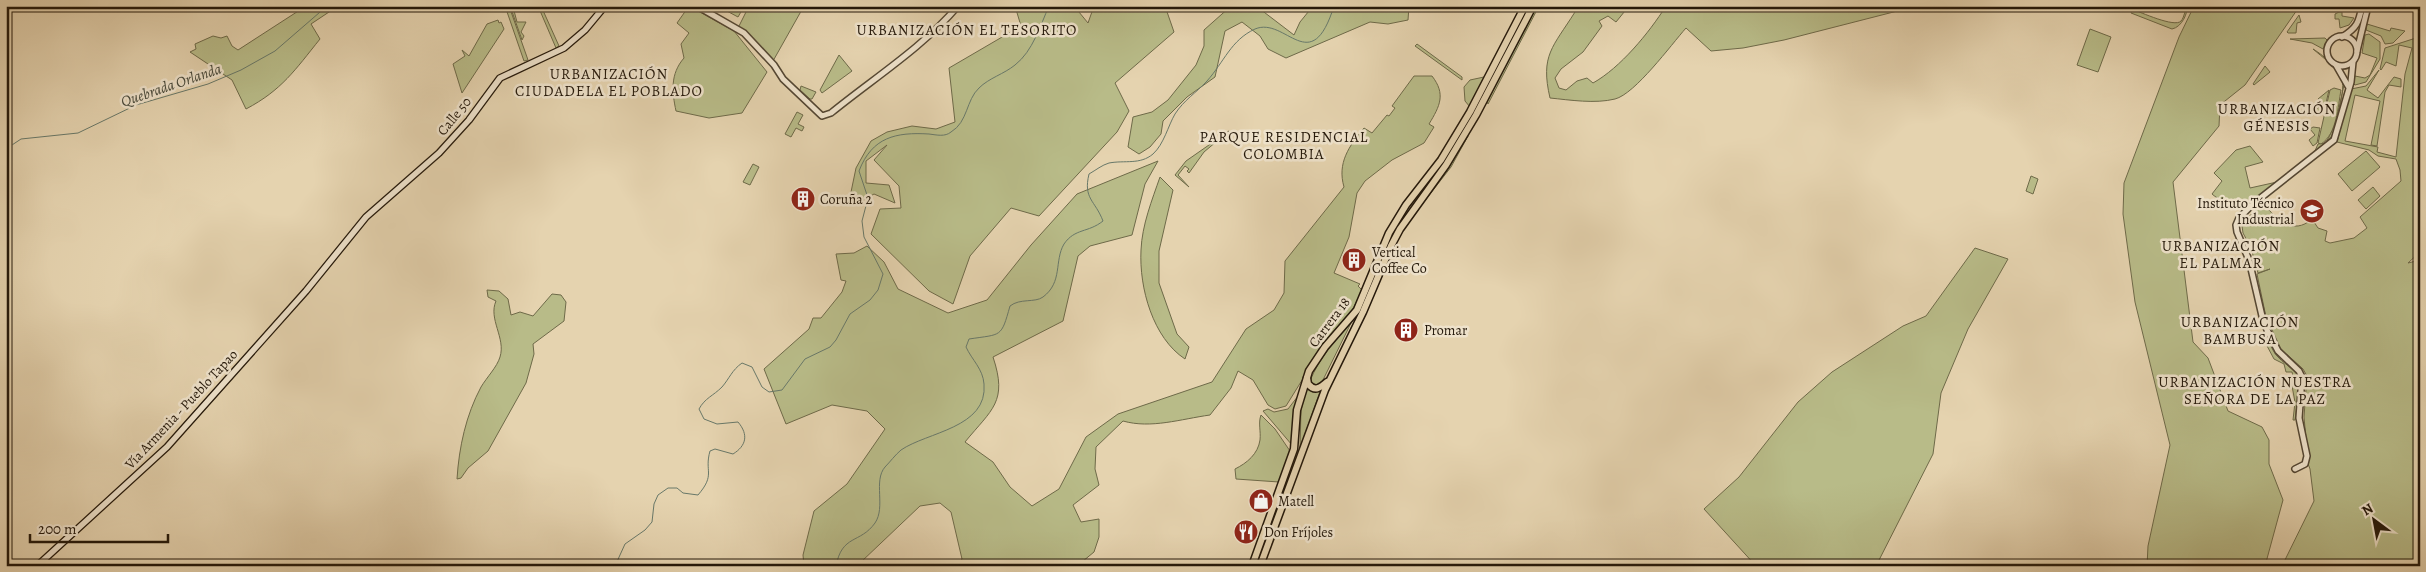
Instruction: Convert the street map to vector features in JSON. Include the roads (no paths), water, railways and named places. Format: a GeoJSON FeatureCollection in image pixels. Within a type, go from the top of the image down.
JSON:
{"type":"FeatureCollection","features":[{"type":"Feature","properties":{"kind":"main road","name":"Calle 50"},"geometry":{"type":"LineString","coordinates":[[332,258],[372,210],[397,192],[444,148],[500,78],[564,48],[585,30],[605,6]]}},
{"type":"Feature","properties":{"kind":"main road","name":"Carrera 18"},"geometry":{"type":"LineString","coordinates":[[1252,566],[1293,453],[1297,433],[1297,410],[1307,378],[1325,347],[1357,310],[1389,233],[1406,205],[1441,160],[1470,112],[1525,6]]}},
{"type":"Feature","properties":{"kind":"main road","name":"Carrera 18"},"geometry":{"type":"LineString","coordinates":[[1260,566],[1329,380],[1363,312],[1400,229],[1446,165],[1476,115],[1533,6]]}},
{"type":"Feature","properties":{"kind":"main road","name":"Vía Armenia - Pueblo Tapao"},"geometry":{"type":"LineString","coordinates":[[37,566],[167,447],[306,291],[332,258]]}},
{"type":"Feature","properties":{"kind":"main road"},"geometry":{"type":"LineString","coordinates":[[1307,378],[1308,384],[1315,389],[1318,389],[1329,380]]}},
{"type":"Feature","properties":{"kind":"street"},"geometry":{"type":"LineString","coordinates":[[696,6],[744,33],[774,65],[783,79],[822,116],[831,113],[931,35],[958,6]]}},
{"type":"Feature","properties":{"kind":"street"},"geometry":{"type":"LineString","coordinates":[[2348,86],[2336,65],[2328,57],[2327,52],[2332,41],[2355,29],[2359,23],[2362,6]]}},
{"type":"Feature","properties":{"kind":"street"},"geometry":{"type":"LineString","coordinates":[[2295,469],[2305,464],[2307,456],[2299,418],[2302,377],[2299,371],[2278,351],[2267,330],[2249,260],[2236,232],[2236,225],[2239,218],[2253,204],[2334,140],[2368,6]]}},
{"type":"Feature","properties":{"kind":"street"},"geometry":{"type":"LineString","coordinates":[[2342,36],[2353,41],[2357,51]]}},
{"type":"Feature","properties":{"kind":"street"},"geometry":{"type":"LineString","coordinates":[[2336,65],[2342,66],[2353,62]]}},
{"type":"Feature","properties":{"kind":"waterway","name":"Quebrada Orlanda"},"geometry":{"type":"LineString","coordinates":[[6,149],[21,139],[78,133],[136,105],[208,84],[241,70],[275,51],[327,6]]}},
{"type":"Feature","properties":{"kind":"waterway"},"geometry":{"type":"LineString","coordinates":[[615,566],[625,544],[645,530],[652,522],[654,504],[658,495],[668,488],[677,488],[683,493],[698,495],[707,482],[710,451],[715,449],[733,454],[743,444],[744,431],[738,422],[717,424],[704,419],[699,409],[701,405],[722,387],[742,363],[752,367],[762,387],[769,392],[782,390],[805,359],[830,347],[836,340],[850,314],[870,300],[878,290],[883,274],[864,237],[862,221],[868,198],[859,171],[864,160],[878,144],[886,139],[906,134],[944,135],[957,128],[979,88],[987,81],[1015,65],[1027,53],[1049,6]]}},
{"type":"Feature","properties":{"kind":"waterway"},"geometry":{"type":"LineString","coordinates":[[836,566],[839,556],[847,544],[869,530],[878,517],[880,509],[880,479],[885,467],[901,450],[954,427],[966,419],[976,410],[983,399],[983,379],[966,347],[969,339],[998,333],[1002,329],[1010,306],[1018,302],[1036,300],[1043,297],[1049,291],[1056,278],[1059,257],[1064,244],[1073,235],[1103,221],[1089,194],[1089,174],[1109,163],[1143,160],[1153,154],[1166,135],[1175,114],[1213,74],[1234,45],[1247,34],[1255,29],[1266,27],[1307,42],[1316,39],[1325,28],[1334,6]]}},
{"type":"Feature","properties":{"kind":"place","name":"Coruña 2"},"geometry":{"type":"Point","coordinates":[803,199]}},
{"type":"Feature","properties":{"kind":"place","name":"Instituto Técnico Industrial"},"geometry":{"type":"Point","coordinates":[2312,211]}},
{"type":"Feature","properties":{"kind":"place","name":"Vertical Coffee Co"},"geometry":{"type":"Point","coordinates":[1354,260]}},
{"type":"Feature","properties":{"kind":"place","name":"Promar"},"geometry":{"type":"Point","coordinates":[1406,330]}},
{"type":"Feature","properties":{"kind":"place","name":"Matell"},"geometry":{"type":"Point","coordinates":[1261,501]}},
{"type":"Feature","properties":{"kind":"place","name":"Don Fríjoles"},"geometry":{"type":"Point","coordinates":[1246,532]}},
{"type":"Feature","properties":{"kind":"district","name":"URBANIZACIÓN EL TESORITO"},"geometry":{"type":"Point","coordinates":[967,30]}},
{"type":"Feature","properties":{"kind":"district","name":"URBANIZACIÓN CIUDADELA EL POBLADO"},"geometry":{"type":"Point","coordinates":[609,82]}},
{"type":"Feature","properties":{"kind":"district","name":"URBANIZACIÓN GÉNESIS"},"geometry":{"type":"Point","coordinates":[2277,118]}},
{"type":"Feature","properties":{"kind":"district","name":"PARQUE RESIDENCIAL COLOMBIA"},"geometry":{"type":"Point","coordinates":[1284,146]}},
{"type":"Feature","properties":{"kind":"district","name":"URBANIZACIÓN EL PALMAR"},"geometry":{"type":"Point","coordinates":[2221,254]}},
{"type":"Feature","properties":{"kind":"district","name":"URBANIZACIÓN BAMBUSA"},"geometry":{"type":"Point","coordinates":[2240,330]}},
{"type":"Feature","properties":{"kind":"district","name":"URBANIZACIÓN NUESTRA SEÑORA DE LA PAZ"},"geometry":{"type":"Point","coordinates":[2255,390]}}]}
